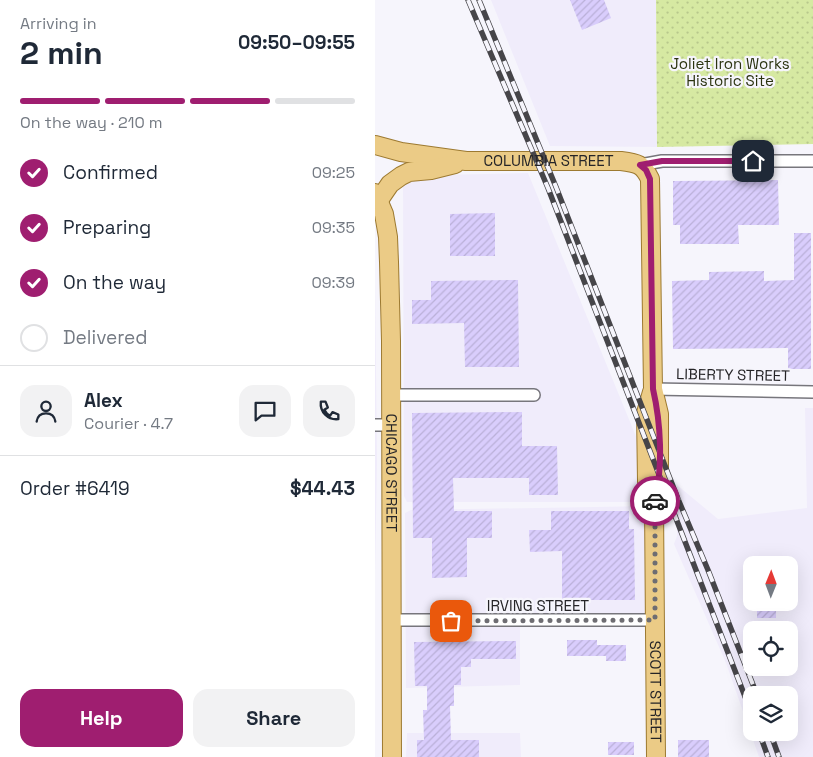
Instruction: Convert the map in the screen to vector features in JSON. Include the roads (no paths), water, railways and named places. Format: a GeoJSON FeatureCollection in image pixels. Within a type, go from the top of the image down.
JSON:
{"type":"FeatureCollection","features":[{"type":"Feature","properties":{"kind":"main road","name":"COLUMBIA STREET"},"geometry":{"type":"LineString","coordinates":[[375,145],[410,154],[466,161],[621,161],[640,165]]}},
{"type":"Feature","properties":{"kind":"main road"},"geometry":{"type":"LineString","coordinates":[[377,196],[390,184],[409,172],[431,170],[466,161]]}},
{"type":"Feature","properties":{"kind":"main road","name":"SCOTT STREET"},"geometry":{"type":"LineString","coordinates":[[640,165],[646,170],[650,179],[653,389],[659,414],[659,482],[654,505],[656,757]]}},
{"type":"Feature","properties":{"kind":"main road","name":"CHICAGO STREET"},"geometry":{"type":"LineString","coordinates":[[377,196],[384,214],[389,254],[391,395],[383,425],[390,620],[392,757]]}},
{"type":"Feature","properties":{"kind":"street","name":"COLUMBIA STREET"},"geometry":{"type":"LineString","coordinates":[[640,165],[662,161],[813,161]]}},
{"type":"Feature","properties":{"kind":"street","name":"LIBERTY STREET"},"geometry":{"type":"LineString","coordinates":[[653,389],[813,392]]}},
{"type":"Feature","properties":{"kind":"street"},"geometry":{"type":"LineString","coordinates":[[391,395],[534,395]]}},
{"type":"Feature","properties":{"kind":"street","name":"IRVING STREET"},"geometry":{"type":"LineString","coordinates":[[390,620],[655,620]]}},
{"type":"Feature","properties":{"kind":"railway"},"geometry":{"type":"LineString","coordinates":[[468,0],[548,188],[743,691]]}},
{"type":"Feature","properties":{"kind":"railway"},"geometry":{"type":"LineString","coordinates":[[479,0],[556,187],[753,686]]}},
{"type":"Feature","properties":{"kind":"railway"},"geometry":{"type":"LineString","coordinates":[[762,741],[768,757]]}},
{"type":"Feature","properties":{"kind":"railway"},"geometry":{"type":"LineString","coordinates":[[773,741],[779,757]]}},
{"type":"Feature","properties":{"kind":"park label","name":"Joliet Iron Works Historic Site"},"geometry":{"type":"Point","coordinates":[730,72]}}]}
